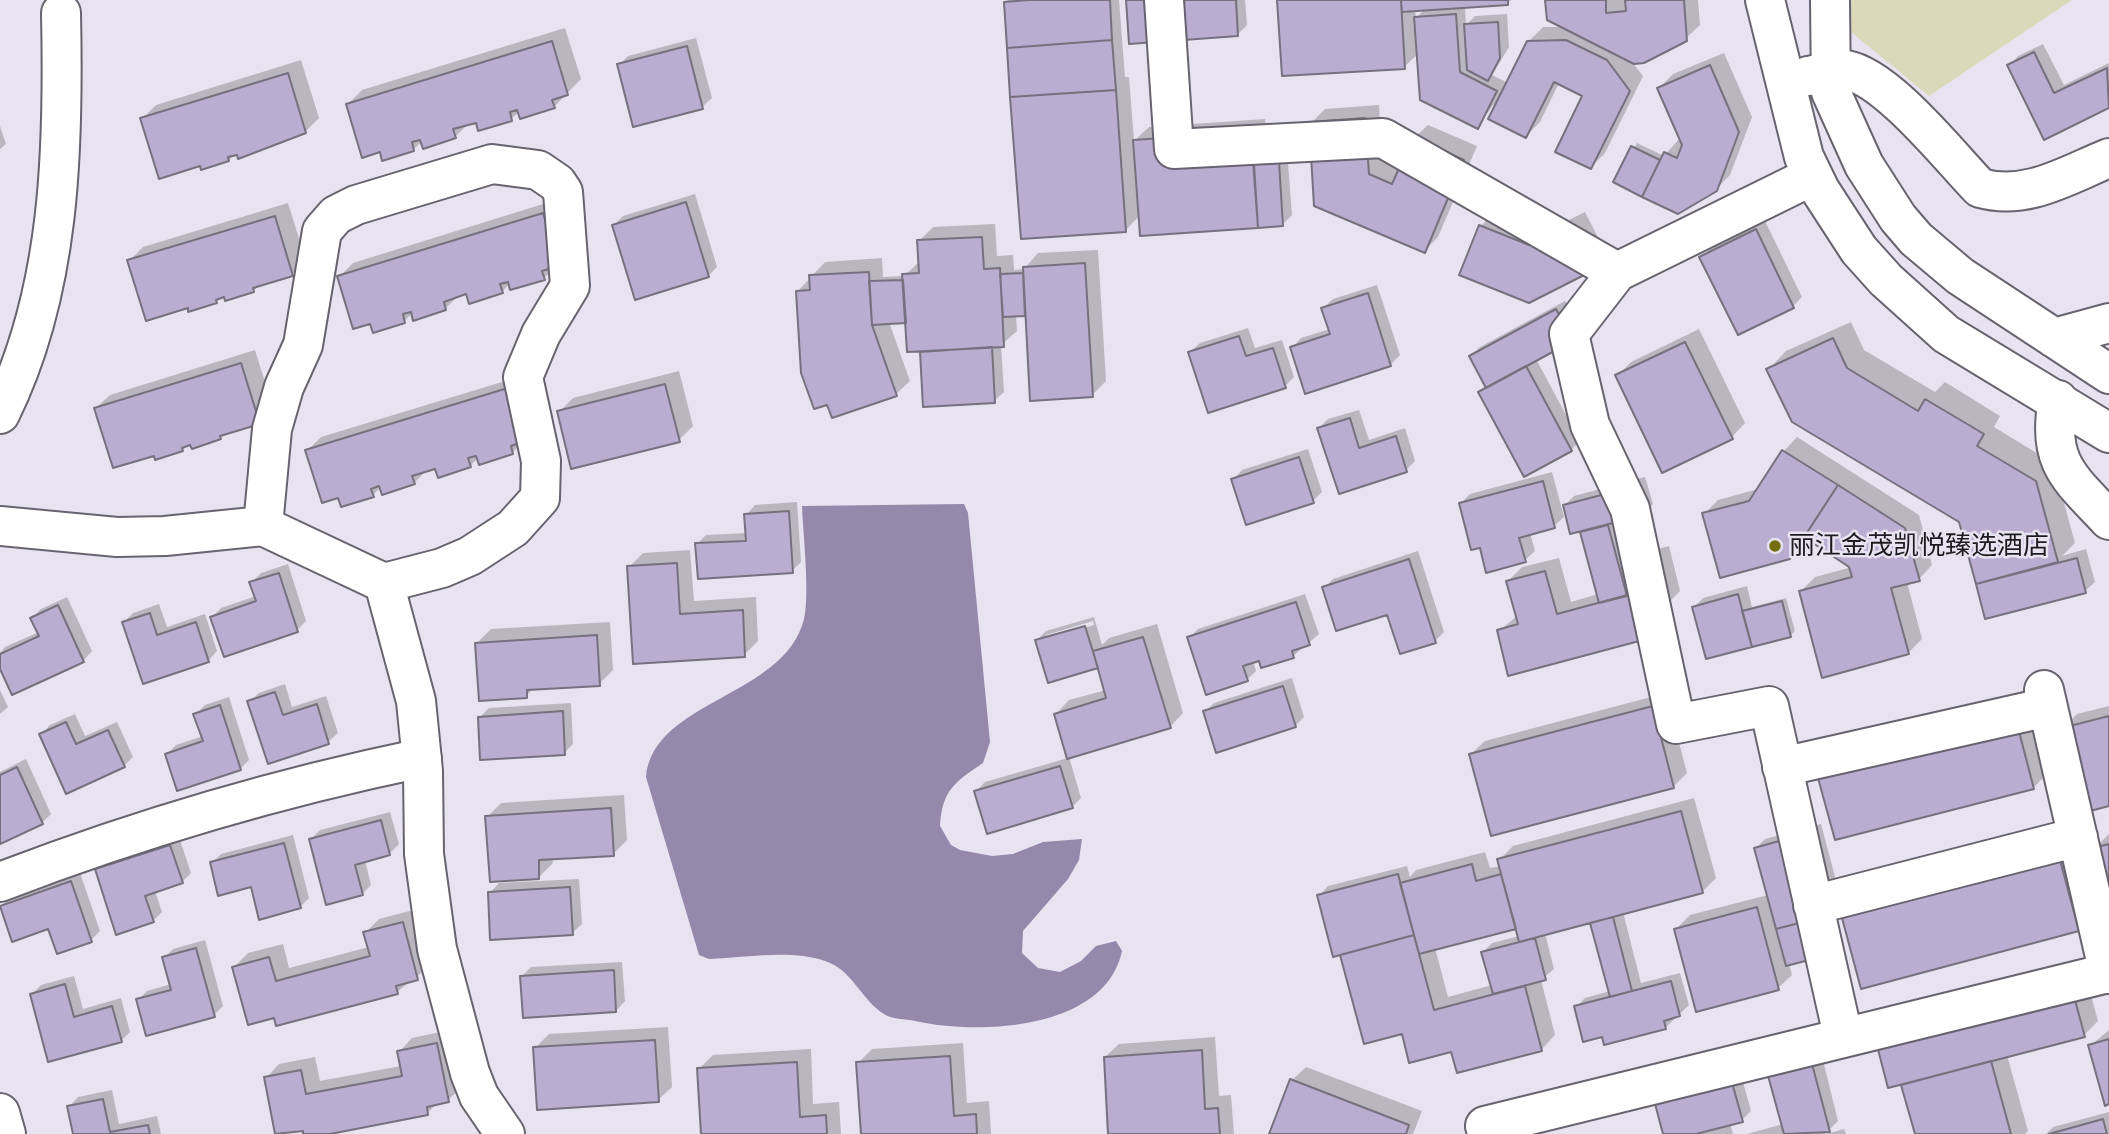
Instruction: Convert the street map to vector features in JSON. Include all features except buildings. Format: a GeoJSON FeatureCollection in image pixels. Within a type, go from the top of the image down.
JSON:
{"type":"FeatureCollection","features":[{"type":"Feature","properties":{"kind":"street"},"geometry":{"type":"LineString","coordinates":[[1164,0],[1174,149],[1383,138],[1617,272]]}},
{"type":"Feature","properties":{"kind":"street"},"geometry":{"type":"LineString","coordinates":[[1765,0],[1804,158],[1812,176],[1859,250],[1915,308],[1946,334],[2109,433]]}},
{"type":"Feature","properties":{"kind":"street"},"geometry":{"type":"LineString","coordinates":[[1830,0],[1831,92],[1864,165],[1898,218],[1937,258],[2109,374]]}},
{"type":"Feature","properties":{"kind":"street"},"geometry":{"type":"LineString","coordinates":[[0,414],[24,357],[46,275],[60,160],[58,4]]}},
{"type":"Feature","properties":{"kind":"street"},"geometry":{"type":"LineString","coordinates":[[1784,80],[1845,70],[1861,77],[1905,107],[1980,188],[1997,192],[2028,191],[2109,158]]}},
{"type":"Feature","properties":{"kind":"street"},"geometry":{"type":"LineString","coordinates":[[0,526],[117,537],[202,533],[263,526],[384,583],[442,568],[470,556],[513,528],[540,498],[541,461],[523,377],[541,334],[570,286],[571,265],[563,192],[557,183],[538,170],[492,164],[356,205],[327,222],[322,231],[303,345],[284,387],[272,429],[263,526]]}},
{"type":"Feature","properties":{"kind":"street"},"geometry":{"type":"LineString","coordinates":[[1812,176],[1617,272],[1569,334],[1591,425],[1630,509],[1675,724],[1769,706],[1843,1036]]}},
{"type":"Feature","properties":{"kind":"street"},"geometry":{"type":"LineString","coordinates":[[2054,338],[2109,323]]}},
{"type":"Feature","properties":{"kind":"street"},"geometry":{"type":"LineString","coordinates":[[2057,400],[2054,429],[2059,458],[2069,479],[2109,520]]}},
{"type":"Feature","properties":{"kind":"street"},"geometry":{"type":"LineString","coordinates":[[384,583],[408,667],[422,758],[424,853],[437,949],[470,1073],[479,1096],[503,1133]]}},
{"type":"Feature","properties":{"kind":"street"},"geometry":{"type":"LineString","coordinates":[[1485,1126],[1843,1036],[2109,973],[2046,699],[1782,767]]}},
{"type":"Feature","properties":{"kind":"street"},"geometry":{"type":"LineString","coordinates":[[0,882],[135,832],[238,801],[422,758]]}},
{"type":"Feature","properties":{"kind":"street"},"geometry":{"type":"LineString","coordinates":[[1813,905],[2078,837]]}},
{"type":"Feature","properties":{"kind":"street"},"geometry":{"type":"LineString","coordinates":[[0,1113],[6,1134]]}},
{"type":"Feature","properties":{"kind":"green space"},"geometry":{"type":"Polygon","coordinates":[[[1842,0],[2072,0],[1929,96],[1840,23],[1842,0]]]}},
{"type":"Feature","properties":{"kind":"shaded area"},"geometry":{"type":"Polygon","coordinates":[[[964,504],[968,513],[990,742],[983,763],[958,782],[947,795],[940,826],[951,845],[960,850],[992,856],[1013,854],[1043,842],[1082,839],[1079,860],[1068,879],[1023,931],[1022,953],[1038,968],[1060,972],[1081,961],[1096,946],[1116,941],[1122,951],[1111,978],[1091,998],[1065,1012],[1035,1021],[1003,1026],[941,1025],[887,1016],[869,1001],[843,971],[835,965],[811,957],[767,955],[709,959],[699,955],[646,777],[654,751],[671,731],[772,666],[792,645],[806,608],[802,506],[964,504]]]}},
{"type":"Feature","properties":{"kind":"place","name":"丽江金茂凯悦臻选酒店"},"geometry":{"type":"Point","coordinates":[1775,546]}}]}
